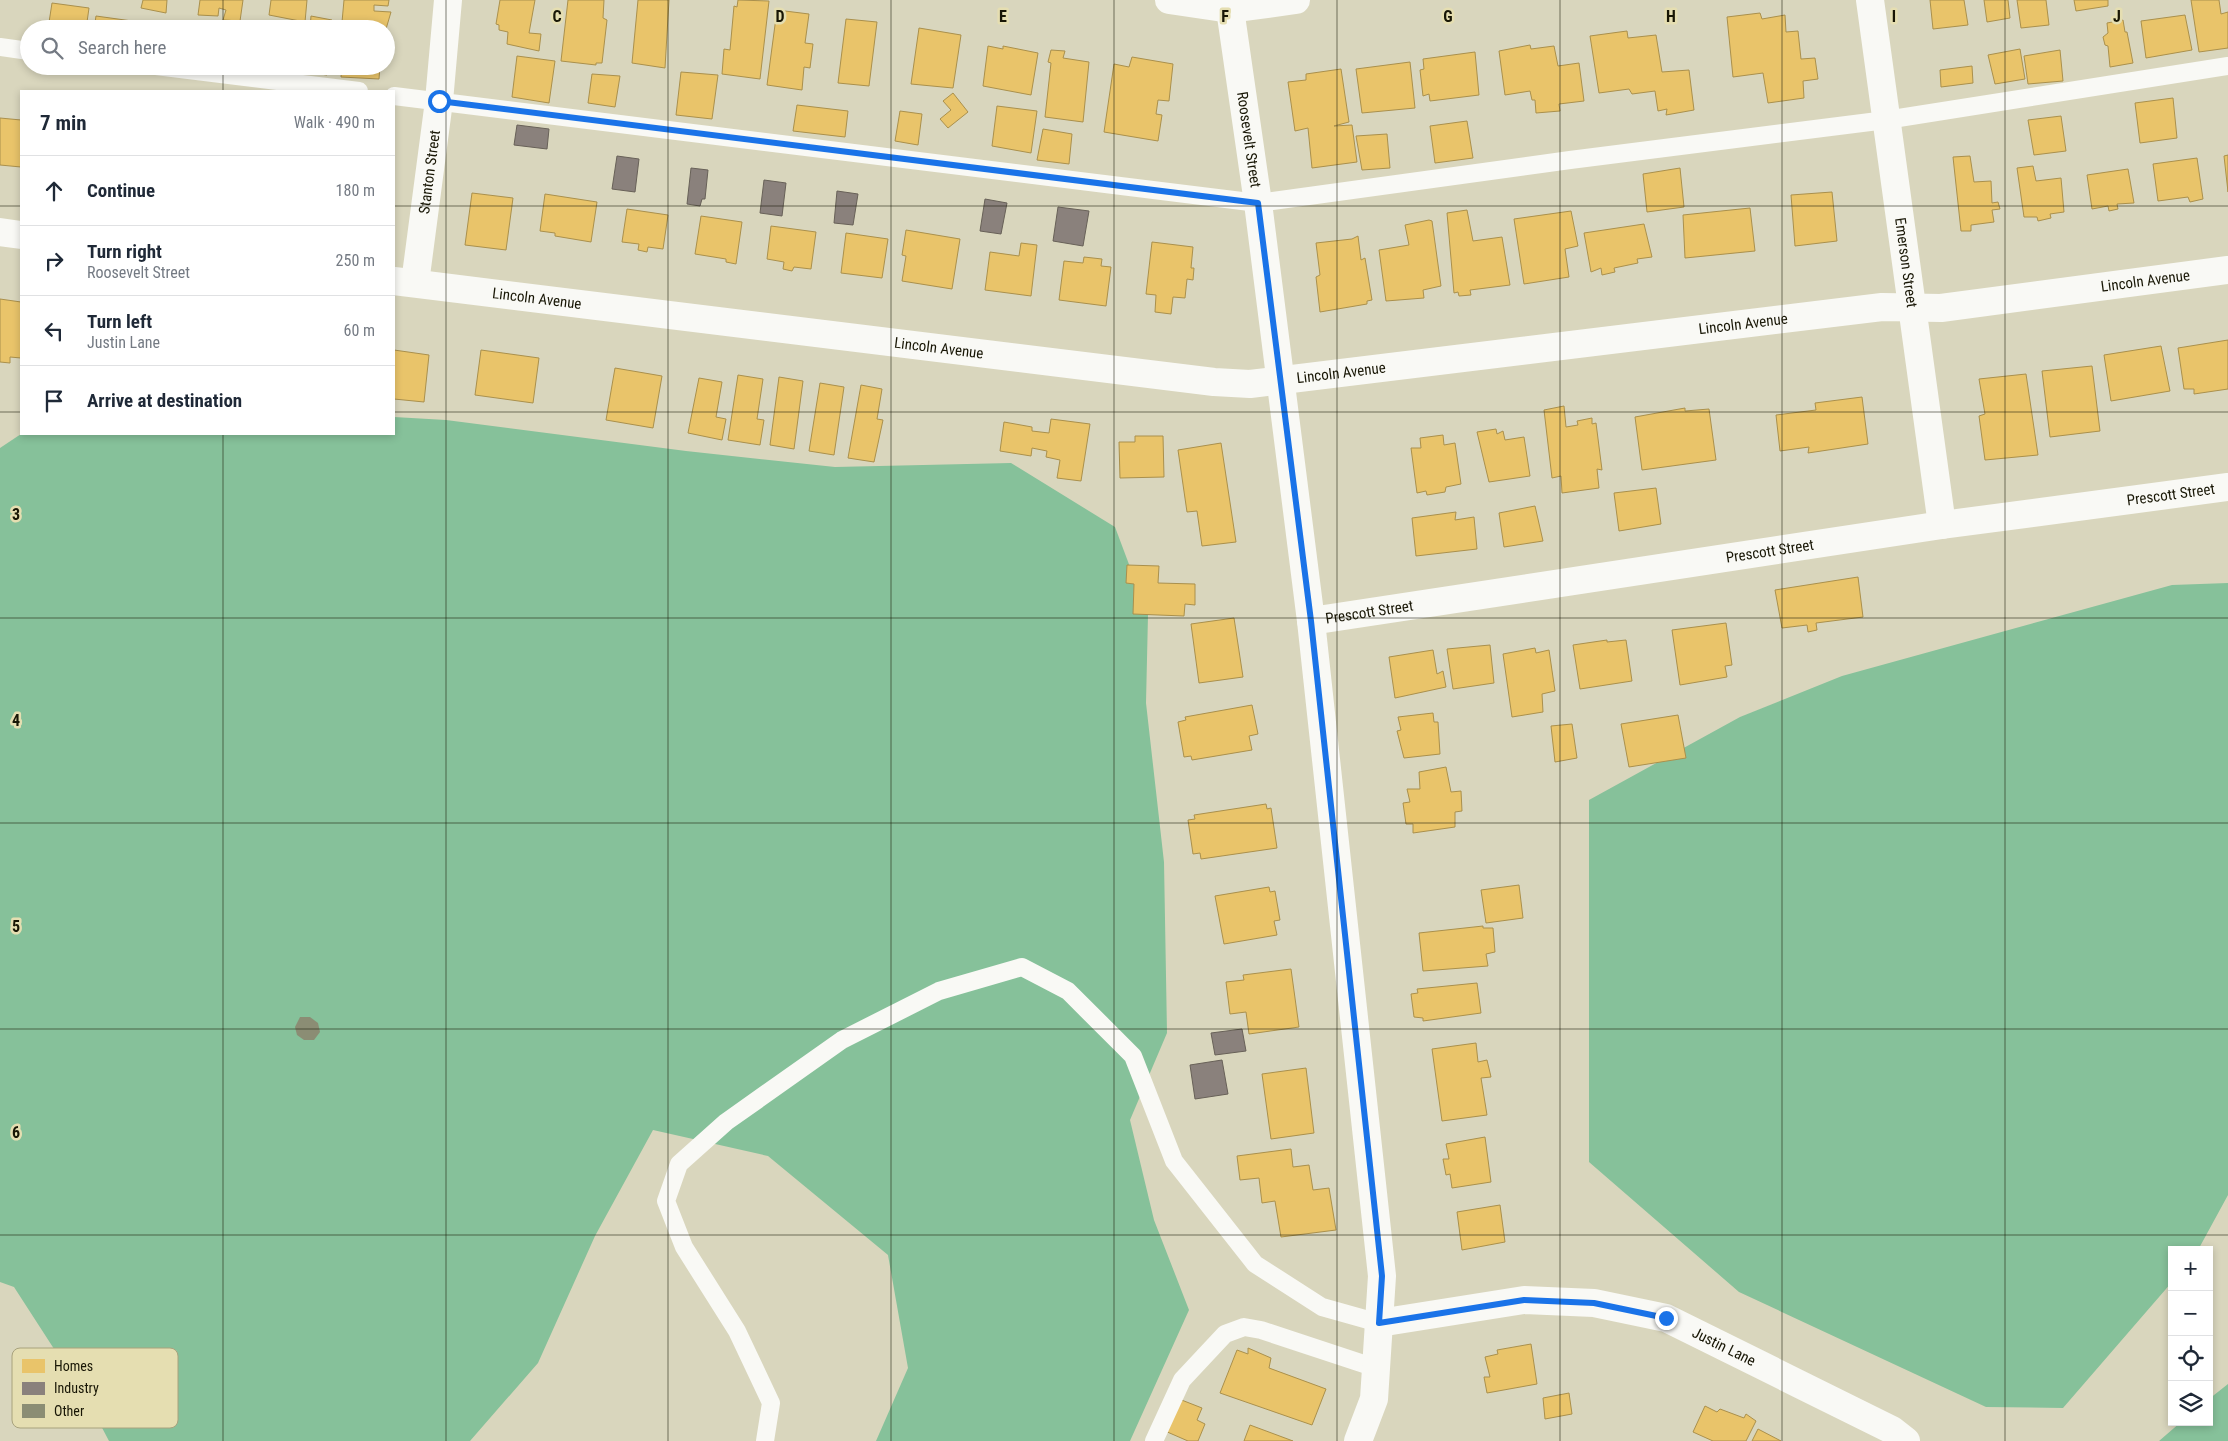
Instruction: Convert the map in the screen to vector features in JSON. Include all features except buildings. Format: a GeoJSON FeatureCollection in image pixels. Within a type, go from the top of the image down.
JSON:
{"type":"FeatureCollection","features":[{"type":"Feature","properties":{"kind":"street","name":"Stanton Street"},"geometry":{"type":"LineString","coordinates":[[404,282],[439,101],[448,0]]}},
{"type":"Feature","properties":{"kind":"street"},"geometry":{"type":"LineString","coordinates":[[1169,0],[1229,4],[1296,0]]}},
{"type":"Feature","properties":{"kind":"street","name":"Emerson Street"},"geometry":{"type":"LineString","coordinates":[[1870,0],[1942,525]]}},
{"type":"Feature","properties":{"kind":"street","name":"Roosevelt Street"},"geometry":{"type":"LineString","coordinates":[[1229,4],[1282,382],[1311,621],[1382,1276],[1374,1399],[1358,1441]]}},
{"type":"Feature","properties":{"kind":"street"},"geometry":{"type":"LineString","coordinates":[[0,232],[20,235]]}},
{"type":"Feature","properties":{"kind":"street","name":"Lincoln Avenue"},"geometry":{"type":"LineString","coordinates":[[404,282],[1214,382],[1250,384],[1282,382],[1872,308],[1941,308],[2228,270]]}},
{"type":"Feature","properties":{"kind":"street","name":"Prescott Street"},"geometry":{"type":"LineString","coordinates":[[1311,621],[1942,525],[2228,486]]}},
{"type":"Feature","properties":{"kind":"street","name":"Justin Lane"},"geometry":{"type":"LineString","coordinates":[[1379,1323],[1524,1300],[1594,1303],[1666,1318],[1892,1430],[1906,1441]]}},
{"type":"Feature","properties":{"kind":"lane"},"geometry":{"type":"LineString","coordinates":[[0,47],[20,50]]}},
{"type":"Feature","properties":{"kind":"lane"},"geometry":{"type":"LineString","coordinates":[[395,96],[1258,203],[1570,160],[1886,120],[2228,66]]}},
{"type":"Feature","properties":{"kind":"lane"},"geometry":{"type":"LineString","coordinates":[[229,75],[351,90]]}},
{"type":"Feature","properties":{"kind":"lane"},"geometry":{"type":"LineString","coordinates":[[764,1441],[771,1402],[737,1331],[684,1248],[666,1201],[679,1164],[726,1122],[842,1040],[939,990],[1022,967],[1068,991],[1133,1056],[1174,1161],[1256,1264],[1322,1307],[1379,1323]]}},
{"type":"Feature","properties":{"kind":"lane"},"geometry":{"type":"LineString","coordinates":[[1154,1441],[1182,1380],[1225,1334],[1244,1327],[1262,1330],[1376,1368]]}},
{"type":"Feature","properties":{"kind":"green space"},"geometry":{"type":"Polygon","coordinates":[[[395,417],[446,420],[686,451],[835,467],[1011,463],[1115,527],[1148,615],[1146,703],[1164,862],[1167,1033],[1130,1120],[1154,1220],[1189,1310],[1130,1441],[876,1441],[908,1368],[888,1255],[768,1156],[653,1130],[595,1236],[538,1363],[470,1441],[109,1441],[102,1428],[178,1428],[178,1348],[53,1348],[14,1287],[0,1282],[0,448],[20,435],[395,435],[395,417]]]}},
{"type":"Feature","properties":{"kind":"green space"},"geometry":{"type":"Polygon","coordinates":[[[2228,583],[2228,1195],[2200,1246],[2168,1246],[2168,1287],[2063,1408],[1986,1407],[1739,1292],[1589,1162],[1589,800],[1740,717],[1842,676],[2172,585],[2228,583]]]}},
{"type":"Feature","properties":{"kind":"green space"},"geometry":{"type":"Polygon","coordinates":[[[2228,1384],[2228,1441],[2159,1441],[2176,1426],[2213,1426],[2213,1396],[2228,1384]]]}},
{"type":"Feature","properties":{"kind":"route"},"geometry":{"type":"LineString","coordinates":[[439,101],[1258,203],[1311,621],[1382,1276],[1379,1323],[1524,1300],[1594,1303],[1666,1318]]}}]}
